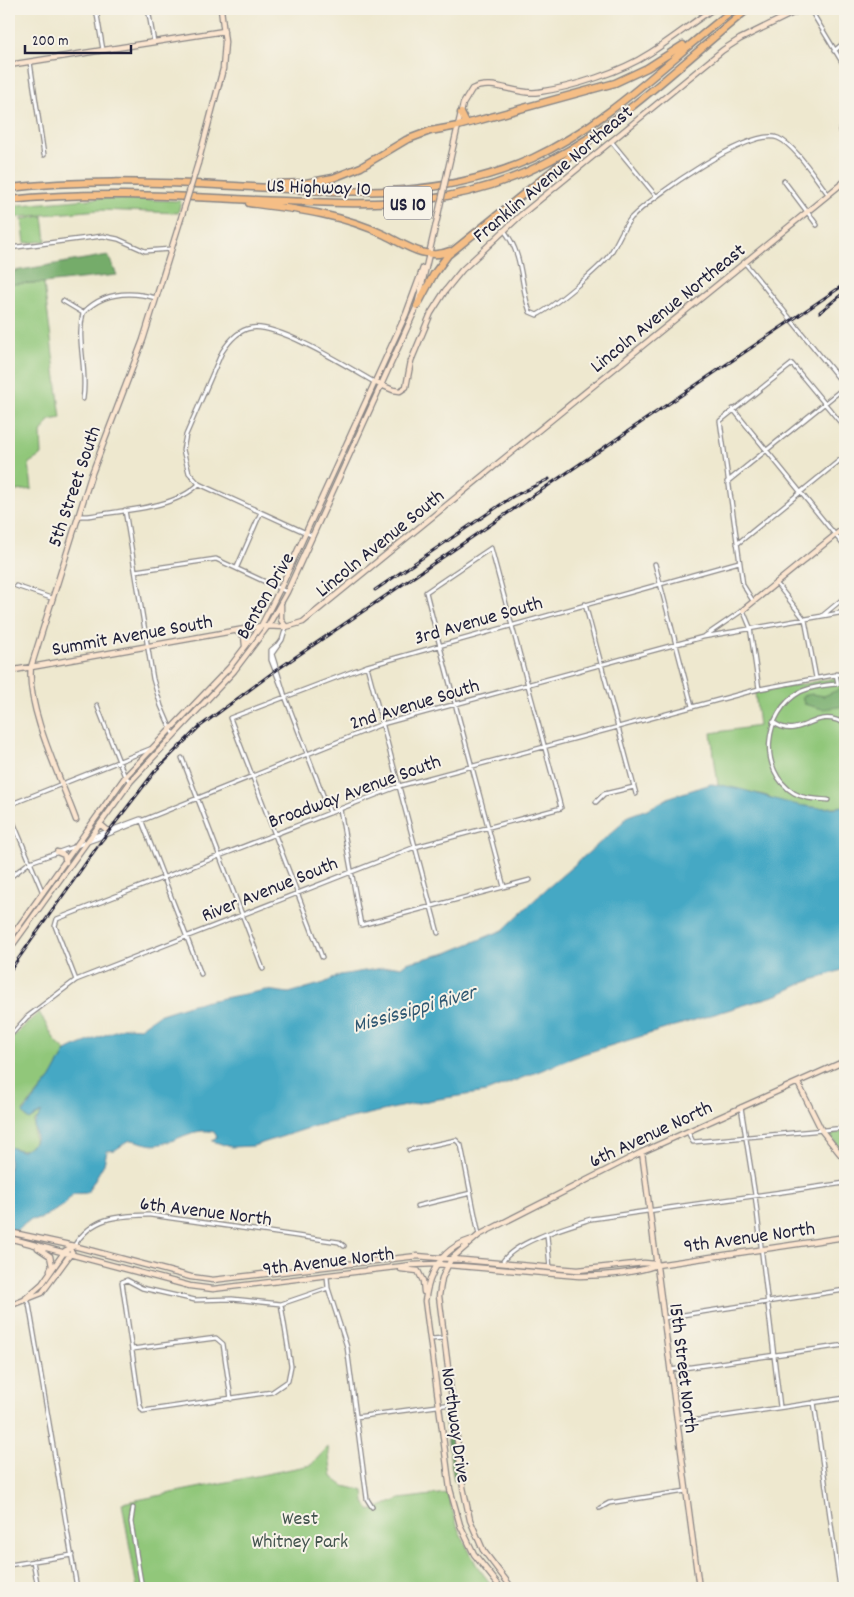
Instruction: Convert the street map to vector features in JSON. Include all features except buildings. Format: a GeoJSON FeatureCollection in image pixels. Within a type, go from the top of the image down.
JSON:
{"type":"FeatureCollection","features":[{"type":"Feature","properties":{"kind":"highway","name":"US Highway 10"},"geometry":{"type":"LineString","coordinates":[[9,200],[97,195],[206,197],[374,204],[409,203],[450,197],[489,186],[539,166],[575,146],[624,111],[748,9]]}},
{"type":"Feature","properties":{"kind":"highway"},"geometry":{"type":"LineString","coordinates":[[215,185],[294,184],[321,181],[361,167],[417,136],[615,83],[662,59],[732,10]]}},
{"type":"Feature","properties":{"kind":"highway","name":"US 10"},"geometry":{"type":"LineString","coordinates":[[9,188],[87,182],[395,192],[453,185],[497,173],[548,151],[593,124],[732,10]]}},
{"type":"Feature","properties":{"kind":"highway"},"geometry":{"type":"LineString","coordinates":[[417,306],[434,274],[448,255],[624,111]]}},
{"type":"Feature","properties":{"kind":"highway"},"geometry":{"type":"LineString","coordinates":[[460,113],[466,123]]}},
{"type":"Feature","properties":{"kind":"highway"},"geometry":{"type":"LineString","coordinates":[[206,197],[326,214],[362,226],[428,255],[446,253],[459,247]]}},
{"type":"Feature","properties":{"kind":"street"},"geometry":{"type":"LineString","coordinates":[[96,9],[103,50]]}},
{"type":"Feature","properties":{"kind":"street"},"geometry":{"type":"LineString","coordinates":[[148,9],[154,42]]}},
{"type":"Feature","properties":{"kind":"street","name":"5th Street South"},"geometry":{"type":"LineString","coordinates":[[76,820],[35,710],[30,682],[31,667],[78,516],[157,298],[198,163],[223,69],[224,31],[221,9]]}},
{"type":"Feature","properties":{"kind":"street","name":"Benton Drive"},"geometry":{"type":"LineString","coordinates":[[10,945],[131,781],[234,670],[268,626],[287,592],[417,306],[465,98],[477,86],[492,85],[527,92],[540,92],[617,69],[650,53],[713,9]]}},
{"type":"Feature","properties":{"kind":"street","name":"Franklin Avenue Northeast"},"geometry":{"type":"LineString","coordinates":[[374,382],[393,390],[400,391],[406,387],[416,350],[437,303],[462,270],[504,230],[611,140],[723,50],[740,39],[801,9]]}},
{"type":"Feature","properties":{"kind":"street"},"geometry":{"type":"LineString","coordinates":[[810,9],[845,68]]}},
{"type":"Feature","properties":{"kind":"street"},"geometry":{"type":"LineString","coordinates":[[9,65],[224,31]]}},
{"type":"Feature","properties":{"kind":"street"},"geometry":{"type":"LineString","coordinates":[[834,51],[845,42]]}},
{"type":"Feature","properties":{"kind":"street"},"geometry":{"type":"LineString","coordinates":[[30,62],[44,155]]}},
{"type":"Feature","properties":{"kind":"street"},"geometry":{"type":"LineString","coordinates":[[840,130],[845,136]]}},
{"type":"Feature","properties":{"kind":"street"},"geometry":{"type":"LineString","coordinates":[[504,230],[515,244],[521,263],[528,306],[533,314],[542,312],[601,265],[612,252],[628,222],[656,196],[687,174],[753,139],[768,136],[786,143],[828,195]]}},
{"type":"Feature","properties":{"kind":"street"},"geometry":{"type":"LineString","coordinates":[[611,140],[656,196]]}},
{"type":"Feature","properties":{"kind":"street"},"geometry":{"type":"LineString","coordinates":[[784,180],[817,225]]}},
{"type":"Feature","properties":{"kind":"street","name":"Lincoln Avenue Northeast"},"geometry":{"type":"LineString","coordinates":[[507,457],[845,181]]}},
{"type":"Feature","properties":{"kind":"street"},"geometry":{"type":"LineString","coordinates":[[9,248],[103,236],[118,239],[145,251],[171,249]]}},
{"type":"Feature","properties":{"kind":"street","name":"Benton Drive"},"geometry":{"type":"LineString","coordinates":[[10,945],[43,893],[125,777],[229,668],[261,626],[280,589],[406,314],[428,255]]}},
{"type":"Feature","properties":{"kind":"street"},"geometry":{"type":"LineString","coordinates":[[727,482],[845,386],[744,263]]}},
{"type":"Feature","properties":{"kind":"street"},"geometry":{"type":"LineString","coordinates":[[83,398],[84,383],[79,337],[83,313],[97,302],[113,295],[134,293],[157,298]]}},
{"type":"Feature","properties":{"kind":"street"},"geometry":{"type":"LineString","coordinates":[[63,302],[83,313]]}},
{"type":"Feature","properties":{"kind":"street"},"geometry":{"type":"LineString","coordinates":[[313,536],[199,484],[185,466],[183,450],[186,435],[222,352],[230,341],[244,330],[265,328],[282,333],[374,382]]}},
{"type":"Feature","properties":{"kind":"street"},"geometry":{"type":"LineString","coordinates":[[753,602],[747,595],[743,584],[727,482],[720,422],[733,409],[792,364],[845,428]]}},
{"type":"Feature","properties":{"kind":"street"},"geometry":{"type":"LineString","coordinates":[[733,409],[845,547]]}},
{"type":"Feature","properties":{"kind":"street"},"geometry":{"type":"LineString","coordinates":[[737,544],[845,456]]}},
{"type":"Feature","properties":{"kind":"street","name":"Lincoln Avenue South"},"geometry":{"type":"LineString","coordinates":[[261,626],[286,627],[303,622],[507,457]]}},
{"type":"Feature","properties":{"kind":"street"},"geometry":{"type":"LineString","coordinates":[[78,516],[174,501],[191,492],[199,484]]}},
{"type":"Feature","properties":{"kind":"street"},"geometry":{"type":"LineString","coordinates":[[125,510],[153,679],[173,734]]}},
{"type":"Feature","properties":{"kind":"street"},"geometry":{"type":"LineString","coordinates":[[236,567],[261,512]]}},
{"type":"Feature","properties":{"kind":"street"},"geometry":{"type":"LineString","coordinates":[[759,689],[751,630],[744,610],[845,527]]}},
{"type":"Feature","properties":{"kind":"street"},"geometry":{"type":"LineString","coordinates":[[504,887],[426,592],[491,548],[545,746]]}},
{"type":"Feature","properties":{"kind":"street"},"geometry":{"type":"LineString","coordinates":[[134,571],[216,558],[287,592]]}},
{"type":"Feature","properties":{"kind":"street","name":"3rd Avenue South"},"geometry":{"type":"LineString","coordinates":[[252,776],[230,718],[366,666],[739,562]]}},
{"type":"Feature","properties":{"kind":"street"},"geometry":{"type":"LineString","coordinates":[[655,564],[692,706]]}},
{"type":"Feature","properties":{"kind":"street"},"geometry":{"type":"LineString","coordinates":[[776,583],[805,620],[816,678]]}},
{"type":"Feature","properties":{"kind":"street"},"geometry":{"type":"LineString","coordinates":[[16,586],[51,598]]}},
{"type":"Feature","properties":{"kind":"street"},"geometry":{"type":"LineString","coordinates":[[822,616],[845,597]]}},
{"type":"Feature","properties":{"kind":"street"},"geometry":{"type":"LineString","coordinates":[[281,603],[281,620],[286,627],[282,640],[272,647],[270,656],[330,813]]}},
{"type":"Feature","properties":{"kind":"street"},"geometry":{"type":"LineString","coordinates":[[585,604],[636,794]]}},
{"type":"Feature","properties":{"kind":"street","name":"2nd Avenue South"},"geometry":{"type":"LineString","coordinates":[[704,638],[744,610]]}},
{"type":"Feature","properties":{"kind":"street","name":"2nd Avenue South"},"geometry":{"type":"LineString","coordinates":[[88,840],[96,839],[141,819],[382,724],[704,638],[845,612]]}},
{"type":"Feature","properties":{"kind":"street","name":"Summit Avenue South"},"geometry":{"type":"LineString","coordinates":[[9,671],[261,626]]}},
{"type":"Feature","properties":{"kind":"street"},"geometry":{"type":"LineString","coordinates":[[234,630],[244,636],[245,647]]}},
{"type":"Feature","properties":{"kind":"street"},"geometry":{"type":"LineString","coordinates":[[366,666],[438,933]]}},
{"type":"Feature","properties":{"kind":"street","name":"Broadway Avenue South"},"geometry":{"type":"LineString","coordinates":[[76,980],[55,922],[164,878],[398,786],[692,706],[759,689],[845,672]]}},
{"type":"Feature","properties":{"kind":"street"},"geometry":{"type":"LineString","coordinates":[[828,800],[808,799],[794,794],[782,783],[774,770],[770,756],[770,737],[773,722],[779,710],[801,692],[838,684],[836,674]]}},
{"type":"Feature","properties":{"kind":"street"},"geometry":{"type":"LineString","coordinates":[[97,704],[125,777],[131,781]]}},
{"type":"Feature","properties":{"kind":"street"},"geometry":{"type":"LineString","coordinates":[[773,722],[781,728],[793,730],[815,720],[829,718],[845,724]]}},
{"type":"Feature","properties":{"kind":"street","name":"River Avenue South"},"geometry":{"type":"LineString","coordinates":[[9,1037],[27,1017],[76,980],[415,847],[561,808],[545,746]]}},
{"type":"Feature","properties":{"kind":"street"},"geometry":{"type":"LineString","coordinates":[[9,805],[62,782],[151,749]]}},
{"type":"Feature","properties":{"kind":"street"},"geometry":{"type":"LineString","coordinates":[[182,758],[263,969]]}},
{"type":"Feature","properties":{"kind":"street"},"geometry":{"type":"LineString","coordinates":[[252,776],[322,957]]}},
{"type":"Feature","properties":{"kind":"street"},"geometry":{"type":"LineString","coordinates":[[596,802],[604,794],[634,786]]}},
{"type":"Feature","properties":{"kind":"street"},"geometry":{"type":"LineString","coordinates":[[340,809],[361,925],[530,880]]}},
{"type":"Feature","properties":{"kind":"street"},"geometry":{"type":"LineString","coordinates":[[9,812],[43,893]]}},
{"type":"Feature","properties":{"kind":"street"},"geometry":{"type":"LineString","coordinates":[[141,819],[201,974]]}},
{"type":"Feature","properties":{"kind":"street","name":"2nd Avenue South"},"geometry":{"type":"LineString","coordinates":[[9,878],[30,862],[88,840],[107,830],[141,819]]}},
{"type":"Feature","properties":{"kind":"street"},"geometry":{"type":"LineString","coordinates":[[100,824],[107,830]]}},
{"type":"Feature","properties":{"kind":"street"},"geometry":{"type":"LineString","coordinates":[[57,852],[64,855],[66,862]]}},
{"type":"Feature","properties":{"kind":"street","name":"6th Avenue North"},"geometry":{"type":"LineString","coordinates":[[442,1257],[458,1243],[471,1239],[642,1152],[845,1061]]}},
{"type":"Feature","properties":{"kind":"street"},"geometry":{"type":"LineString","coordinates":[[798,1083],[822,1131],[844,1158]]}},
{"type":"Feature","properties":{"kind":"street"},"geometry":{"type":"LineString","coordinates":[[742,1107],[755,1195],[780,1407]]}},
{"type":"Feature","properties":{"kind":"street"},"geometry":{"type":"LineString","coordinates":[[688,1132],[693,1142],[845,1128]]}},
{"type":"Feature","properties":{"kind":"street"},"geometry":{"type":"LineString","coordinates":[[409,1150],[456,1140],[461,1145],[479,1235]]}},
{"type":"Feature","properties":{"kind":"street","name":"15th Street North"},"geometry":{"type":"LineString","coordinates":[[642,1152],[699,1588]]}},
{"type":"Feature","properties":{"kind":"street"},"geometry":{"type":"LineString","coordinates":[[502,1263],[509,1253],[546,1235],[591,1220],[845,1182]]}},
{"type":"Feature","properties":{"kind":"street"},"geometry":{"type":"LineString","coordinates":[[417,1206],[470,1192]]}},
{"type":"Feature","properties":{"kind":"street","name":"6th Avenue North"},"geometry":{"type":"LineString","coordinates":[[74,1246],[82,1233],[100,1220],[150,1215],[339,1242],[344,1246]]}},
{"type":"Feature","properties":{"kind":"street","name":"9th Avenue North"},"geometry":{"type":"LineString","coordinates":[[9,1232],[213,1280],[393,1258],[442,1257],[578,1270],[644,1263],[657,1265]]}},
{"type":"Feature","properties":{"kind":"street"},"geometry":{"type":"LineString","coordinates":[[546,1235],[550,1268]]}},
{"type":"Feature","properties":{"kind":"street","name":"9th Avenue North"},"geometry":{"type":"LineString","coordinates":[[9,1238],[201,1288],[224,1289],[377,1269],[436,1264],[579,1276],[646,1269],[657,1265],[845,1237]]}},
{"type":"Feature","properties":{"kind":"street","name":"6th Avenue North"},"geometry":{"type":"LineString","coordinates":[[451,1259],[471,1239]]}},
{"type":"Feature","properties":{"kind":"street"},"geometry":{"type":"LineString","coordinates":[[32,1245],[51,1258],[52,1266],[45,1280]]}},
{"type":"Feature","properties":{"kind":"street"},"geometry":{"type":"LineString","coordinates":[[26,1298],[45,1280],[64,1251],[74,1246]]}},
{"type":"Feature","properties":{"kind":"street"},"geometry":{"type":"LineString","coordinates":[[9,1306],[42,1293],[72,1253],[74,1246]]}},
{"type":"Feature","properties":{"kind":"street","name":"Northway Drive"},"geometry":{"type":"LineString","coordinates":[[442,1257],[436,1264],[427,1288],[425,1301],[450,1489],[460,1525],[474,1554],[501,1588]]}},
{"type":"Feature","properties":{"kind":"street","name":"Northway Drive"},"geometry":{"type":"LineString","coordinates":[[451,1259],[439,1288],[463,1487],[470,1520],[483,1550],[512,1588]]}},
{"type":"Feature","properties":{"kind":"street"},"geometry":{"type":"LineString","coordinates":[[377,1269],[418,1271],[423,1281],[425,1301]]}},
{"type":"Feature","properties":{"kind":"street"},"geometry":{"type":"LineString","coordinates":[[327,1276],[328,1288],[346,1347],[367,1499],[372,1508]]}},
{"type":"Feature","properties":{"kind":"street"},"geometry":{"type":"LineString","coordinates":[[281,1304],[290,1366],[288,1381],[272,1392],[143,1411],[140,1406],[122,1282],[127,1280],[142,1288],[195,1300],[232,1299],[281,1304],[328,1288]]}},
{"type":"Feature","properties":{"kind":"street"},"geometry":{"type":"LineString","coordinates":[[663,1318],[845,1290]]}},
{"type":"Feature","properties":{"kind":"street"},"geometry":{"type":"LineString","coordinates":[[26,1298],[31,1314],[77,1588]]}},
{"type":"Feature","properties":{"kind":"street"},"geometry":{"type":"LineString","coordinates":[[132,1349],[216,1338],[222,1344],[231,1399]]}},
{"type":"Feature","properties":{"kind":"street"},"geometry":{"type":"LineString","coordinates":[[431,1339],[444,1338]]}},
{"type":"Feature","properties":{"kind":"street"},"geometry":{"type":"LineString","coordinates":[[670,1370],[845,1345]]}},
{"type":"Feature","properties":{"kind":"street"},"geometry":{"type":"LineString","coordinates":[[677,1423],[845,1398]]}},
{"type":"Feature","properties":{"kind":"street"},"geometry":{"type":"LineString","coordinates":[[814,1402],[840,1588]]}},
{"type":"Feature","properties":{"kind":"street"},"geometry":{"type":"LineString","coordinates":[[356,1417],[452,1404]]}},
{"type":"Feature","properties":{"kind":"street"},"geometry":{"type":"LineString","coordinates":[[600,1508],[609,1503],[687,1491]]}},
{"type":"Feature","properties":{"kind":"street"},"geometry":{"type":"LineString","coordinates":[[133,1508],[131,1522],[142,1588]]}},
{"type":"Feature","properties":{"kind":"street"},"geometry":{"type":"LineString","coordinates":[[9,1565],[72,1555]]}},
{"type":"Feature","properties":{"kind":"street"},"geometry":{"type":"LineString","coordinates":[[33,1561],[38,1588]]}},
{"type":"Feature","properties":{"kind":"green space"},"geometry":{"type":"Polygon","coordinates":[[[100,198],[181,201],[178,213],[99,210],[9,218],[9,206],[100,198]]]}},
{"type":"Feature","properties":{"kind":"green space"},"geometry":{"type":"Polygon","coordinates":[[[43,216],[46,241],[25,243],[22,219],[43,216]]]}},
{"type":"Feature","properties":{"kind":"green space"},"geometry":{"type":"Polygon","coordinates":[[[108,255],[117,275],[44,283],[9,284],[9,272],[108,255]]]}},
{"type":"Feature","properties":{"kind":"green space"},"geometry":{"type":"Polygon","coordinates":[[[43,276],[61,418],[49,420],[41,433],[42,455],[29,463],[32,489],[9,492],[9,282],[43,276]]]}},
{"type":"Feature","properties":{"kind":"green space"},"geometry":{"type":"Polygon","coordinates":[[[845,676],[845,806],[820,808],[788,804],[764,795],[718,785],[711,733],[759,726],[755,693],[845,676]]]}},
{"type":"Feature","properties":{"kind":"green space"},"geometry":{"type":"Polygon","coordinates":[[[845,687],[845,706],[823,709],[804,704],[802,696],[812,694],[824,696],[845,687]]]}},
{"type":"Feature","properties":{"kind":"green space"},"geometry":{"type":"Polygon","coordinates":[[[39,1012],[56,1042],[66,1051],[51,1078],[23,1111],[27,1119],[36,1116],[38,1112],[43,1113],[34,1122],[34,1143],[29,1148],[19,1149],[9,1147],[9,1041],[39,1012]]]}},
{"type":"Feature","properties":{"kind":"green space"},"geometry":{"type":"Polygon","coordinates":[[[845,1131],[845,1151],[843,1152],[829,1135],[845,1131]]]}},
{"type":"Feature","properties":{"kind":"green space"},"geometry":{"type":"Polygon","coordinates":[[[448,1409],[459,1480],[454,1481],[443,1410],[448,1409]]]}},
{"type":"Feature","properties":{"kind":"green space","name":"West Whitney Park"},"geometry":{"type":"Polygon","coordinates":[[[328,1447],[332,1477],[344,1486],[364,1491],[365,1502],[370,1511],[400,1499],[447,1493],[459,1531],[477,1566],[494,1588],[137,1588],[122,1503],[311,1465],[328,1447]]]}},
{"type":"Feature","properties":{"kind":"water","name":"Mississippi River"},"geometry":{"type":"Polygon","coordinates":[[[711,784],[728,786],[811,807],[845,806],[845,969],[803,983],[777,995],[583,1054],[486,1092],[432,1100],[315,1126],[253,1146],[231,1147],[212,1141],[217,1137],[214,1132],[207,1131],[200,1131],[157,1145],[130,1140],[115,1150],[107,1151],[104,1164],[87,1193],[73,1194],[63,1206],[40,1219],[30,1220],[17,1230],[9,1245],[9,1147],[22,1151],[34,1143],[36,1136],[34,1125],[42,1112],[29,1120],[23,1113],[51,1078],[66,1051],[125,1027],[140,1028],[158,1015],[192,1004],[266,990],[289,993],[324,983],[340,975],[395,966],[401,967],[406,963],[447,953],[503,930],[628,816],[650,808],[670,797],[711,784]]]}},
{"type":"Feature","properties":{"kind":"railway"},"geometry":{"type":"LineString","coordinates":[[9,972],[102,840],[156,770],[199,727],[275,671],[845,284]]}},
{"type":"Feature","properties":{"kind":"railway"},"geometry":{"type":"LineString","coordinates":[[820,312],[841,295]]}},
{"type":"Feature","properties":{"kind":"railway"},"geometry":{"type":"LineString","coordinates":[[375,590],[512,497],[549,479]]}}]}
